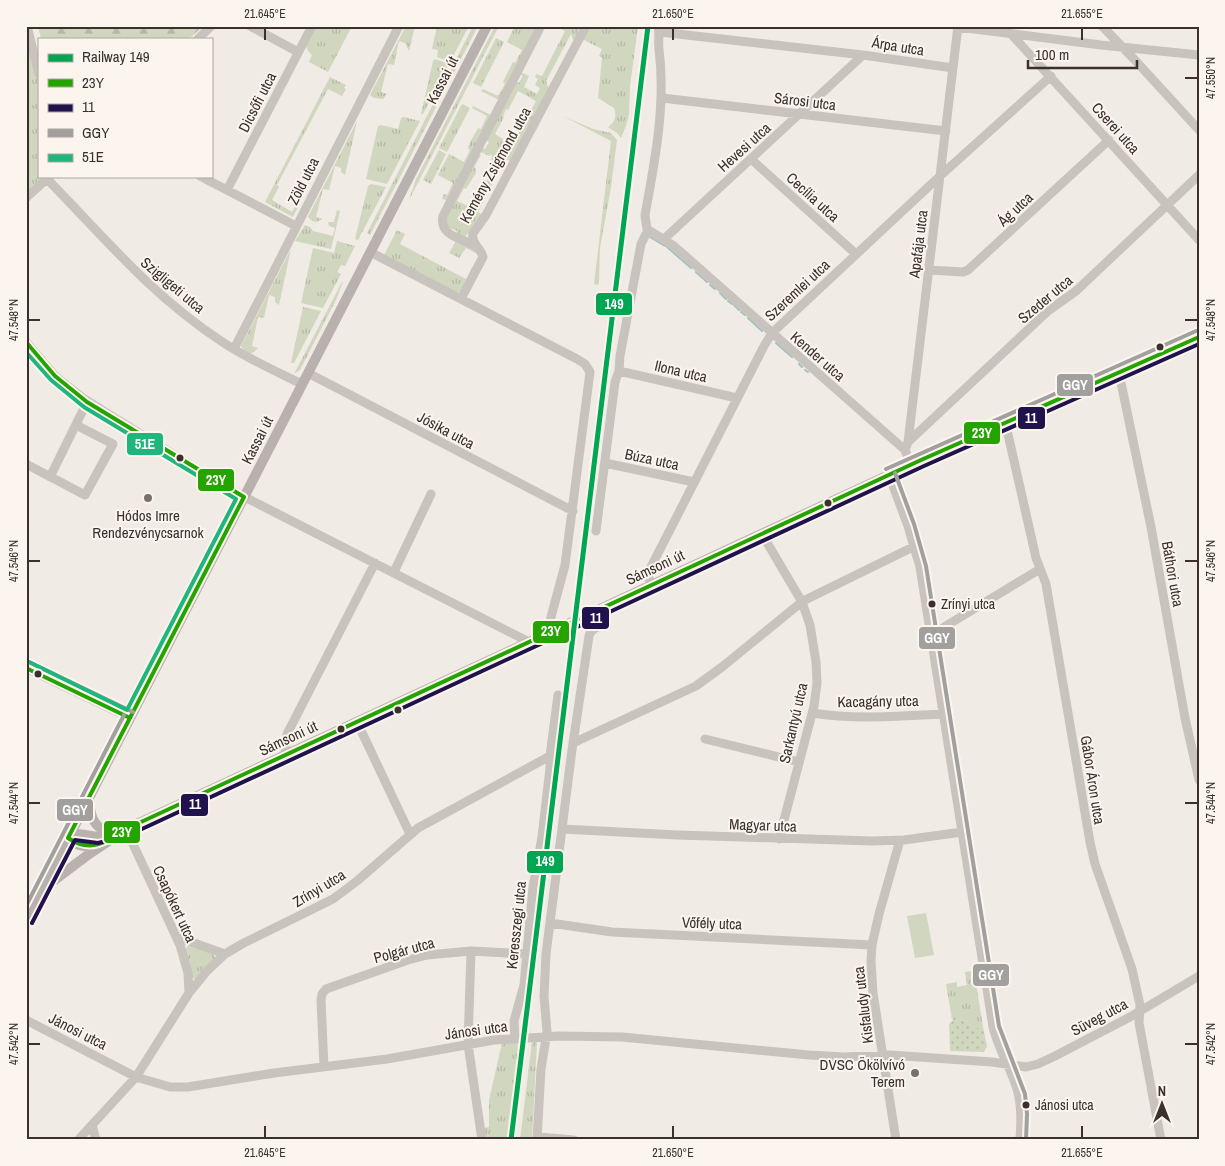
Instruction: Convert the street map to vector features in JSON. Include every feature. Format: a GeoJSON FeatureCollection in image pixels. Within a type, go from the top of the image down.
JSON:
{"type":"FeatureCollection","features":[{"type":"Feature","properties":{"kind":"main road","name":"Kassai út"},"geometry":{"type":"LineString","coordinates":[[26,920],[487,26]]}},
{"type":"Feature","properties":{"kind":"main road","name":"Sámsoni út"},"geometry":{"type":"LineString","coordinates":[[70,836],[94,837],[115,835],[889,475],[1199,337]]}},
{"type":"Feature","properties":{"kind":"main road"},"geometry":{"type":"LineString","coordinates":[[89,798],[94,823],[101,829],[115,835]]}},
{"type":"Feature","properties":{"kind":"main road"},"geometry":{"type":"LineString","coordinates":[[42,890],[115,835]]}},
{"type":"Feature","properties":{"kind":"street"},"geometry":{"type":"LineString","coordinates":[[27,26],[38,70]]}},
{"type":"Feature","properties":{"kind":"street"},"geometry":{"type":"LineString","coordinates":[[199,38],[212,26]]}},
{"type":"Feature","properties":{"kind":"street"},"geometry":{"type":"LineString","coordinates":[[250,26],[298,52]]}},
{"type":"Feature","properties":{"kind":"street","name":"Dicsőfi utca"},"geometry":{"type":"LineString","coordinates":[[227,190],[312,26]]}},
{"type":"Feature","properties":{"kind":"street","name":"Zöld utca"},"geometry":{"type":"LineString","coordinates":[[234,349],[398,26]]}},
{"type":"Feature","properties":{"kind":"street"},"geometry":{"type":"LineString","coordinates":[[477,247],[448,233],[443,224],[443,216],[541,26]]}},
{"type":"Feature","properties":{"kind":"street","name":"Kemény Zsigmond utca"},"geometry":{"type":"LineString","coordinates":[[461,299],[482,259],[482,253],[472,240],[473,232],[486,216],[586,26]]}},
{"type":"Feature","properties":{"kind":"street"},"geometry":{"type":"LineString","coordinates":[[1102,26],[1199,130]]}},
{"type":"Feature","properties":{"kind":"street"},"geometry":{"type":"LineString","coordinates":[[958,27],[1012,35],[1199,55]]}},
{"type":"Feature","properties":{"kind":"street","name":"Apafája utca"},"geometry":{"type":"LineString","coordinates":[[911,465],[906,446],[958,27]]}},
{"type":"Feature","properties":{"kind":"street"},"geometry":{"type":"LineString","coordinates":[[596,531],[615,382],[619,371],[620,356],[641,244],[647,227],[645,215],[660,125],[662,70],[658,44],[659,29]]}},
{"type":"Feature","properties":{"kind":"street","name":"Árpa utca"},"geometry":{"type":"LineString","coordinates":[[659,29],[953,68]]}},
{"type":"Feature","properties":{"kind":"street","name":"Cserei utca"},"geometry":{"type":"LineString","coordinates":[[1012,35],[1199,240]]}},
{"type":"Feature","properties":{"kind":"street","name":"Hevesi utca"},"geometry":{"type":"LineString","coordinates":[[664,239],[863,55]]}},
{"type":"Feature","properties":{"kind":"street","name":"Szeremlei utca"},"geometry":{"type":"LineString","coordinates":[[651,585],[648,572],[772,333],[940,176],[1051,76]]}},
{"type":"Feature","properties":{"kind":"street","name":"Sárosi utca"},"geometry":{"type":"LineString","coordinates":[[662,98],[946,131]]}},
{"type":"Feature","properties":{"kind":"street","name":"Ág utca"},"geometry":{"type":"LineString","coordinates":[[929,270],[967,271],[1109,140]]}},
{"type":"Feature","properties":{"kind":"street","name":"Cecília utca"},"geometry":{"type":"LineString","coordinates":[[751,159],[856,254]]}},
{"type":"Feature","properties":{"kind":"street","name":"Szeder utca"},"geometry":{"type":"LineString","coordinates":[[906,446],[1048,311],[1076,291],[1199,175]]}},
{"type":"Feature","properties":{"kind":"street"},"geometry":{"type":"LineString","coordinates":[[26,198],[49,178]]}},
{"type":"Feature","properties":{"kind":"street","name":"Szigligeti utca"},"geometry":{"type":"LineString","coordinates":[[49,178],[132,270],[149,285],[208,332],[234,349],[302,384]]}},
{"type":"Feature","properties":{"kind":"street"},"geometry":{"type":"LineString","coordinates":[[204,178],[296,226]]}},
{"type":"Feature","properties":{"kind":"street","name":"Kender utca"},"geometry":{"type":"LineString","coordinates":[[647,227],[664,239],[906,446]]}},
{"type":"Feature","properties":{"kind":"street"},"geometry":{"type":"LineString","coordinates":[[370,252],[577,359],[585,364],[590,372],[564,571],[548,633]]}},
{"type":"Feature","properties":{"kind":"street"},"geometry":{"type":"LineString","coordinates":[[26,342],[56,376],[87,402],[244,497],[529,642]]}},
{"type":"Feature","properties":{"kind":"street","name":"Ilona utca"},"geometry":{"type":"LineString","coordinates":[[619,371],[737,398]]}},
{"type":"Feature","properties":{"kind":"street","name":"Jósika utca"},"geometry":{"type":"LineString","coordinates":[[308,373],[573,511]]}},
{"type":"Feature","properties":{"kind":"street","name":"Báthori utca"},"geometry":{"type":"LineString","coordinates":[[1119,373],[1151,527],[1185,718],[1199,780]]}},
{"type":"Feature","properties":{"kind":"street"},"geometry":{"type":"LineString","coordinates":[[50,477],[87,402]]}},
{"type":"Feature","properties":{"kind":"street","name":"Gábor Áron utca"},"geometry":{"type":"LineString","coordinates":[[1005,422],[1036,558],[1046,584],[1093,858],[1130,964],[1141,1010],[1140,1023],[1161,1140]]}},
{"type":"Feature","properties":{"kind":"street"},"geometry":{"type":"LineString","coordinates":[[26,464],[85,496],[112,444],[76,425]]}},
{"type":"Feature","properties":{"kind":"street","name":"Búza utca"},"geometry":{"type":"LineString","coordinates":[[605,463],[694,482]]}},
{"type":"Feature","properties":{"kind":"street"},"geometry":{"type":"LineString","coordinates":[[889,475],[915,546],[931,635],[993,1027],[1020,1100],[1020,1140]]}},
{"type":"Feature","properties":{"kind":"street"},"geometry":{"type":"LineString","coordinates":[[394,572],[431,494]]}},
{"type":"Feature","properties":{"kind":"street","name":"Sarkantyú utca"},"geometry":{"type":"LineString","coordinates":[[762,534],[802,602],[812,631],[816,657],[817,684],[813,713],[779,839]]}},
{"type":"Feature","properties":{"kind":"street"},"geometry":{"type":"LineString","coordinates":[[574,743],[704,681],[802,602],[915,546]]}},
{"type":"Feature","properties":{"kind":"street"},"geometry":{"type":"LineString","coordinates":[[285,756],[287,734],[375,564]]}},
{"type":"Feature","properties":{"kind":"street"},"geometry":{"type":"LineString","coordinates":[[931,635],[1040,568]]}},
{"type":"Feature","properties":{"kind":"street"},"geometry":{"type":"LineString","coordinates":[[574,1140],[537,1138],[542,1064],[546,1037],[544,982],[562,829],[589,636],[592,630],[605,621],[603,608]]}},
{"type":"Feature","properties":{"kind":"street"},"geometry":{"type":"LineString","coordinates":[[26,668],[130,718]]}},
{"type":"Feature","properties":{"kind":"street","name":"Keresszegi utca"},"geometry":{"type":"LineString","coordinates":[[515,1039],[514,1022],[524,984],[535,873],[542,837],[558,695]]}},
{"type":"Feature","properties":{"kind":"street","name":"Kacagány utca"},"geometry":{"type":"LineString","coordinates":[[813,713],[864,717],[943,714]]}},
{"type":"Feature","properties":{"kind":"street"},"geometry":{"type":"LineString","coordinates":[[357,722],[410,834]]}},
{"type":"Feature","properties":{"kind":"street"},"geometry":{"type":"LineString","coordinates":[[705,738],[799,762]]}},
{"type":"Feature","properties":{"kind":"street","name":"Zrínyi utca"},"geometry":{"type":"LineString","coordinates":[[79,1139],[136,1077],[189,993],[225,954],[333,899],[357,881],[410,834],[432,820],[550,756]]}},
{"type":"Feature","properties":{"kind":"street","name":"Magyar utca"},"geometry":{"type":"LineString","coordinates":[[562,829],[779,839],[900,840],[962,832]]}},
{"type":"Feature","properties":{"kind":"street","name":"Csapókert utca"},"geometry":{"type":"LineString","coordinates":[[126,830],[177,937],[188,973],[189,993]]}},
{"type":"Feature","properties":{"kind":"street","name":"Kisfaludy utca"},"geometry":{"type":"LineString","coordinates":[[896,1140],[871,979],[872,945],[900,840]]}},
{"type":"Feature","properties":{"kind":"street","name":"Vőfély utca"},"geometry":{"type":"LineString","coordinates":[[550,923],[612,932],[872,945]]}},
{"type":"Feature","properties":{"kind":"street"},"geometry":{"type":"LineString","coordinates":[[177,937],[225,954]]}},
{"type":"Feature","properties":{"kind":"street"},"geometry":{"type":"LineString","coordinates":[[471,951],[468,1044],[482,1140]]}},
{"type":"Feature","properties":{"kind":"street","name":"Polgár utca"},"geometry":{"type":"LineString","coordinates":[[324,1067],[321,1000],[323,992],[329,988],[418,958],[471,951],[526,954]]}},
{"type":"Feature","properties":{"kind":"street","name":"Süveg utca"},"geometry":{"type":"LineString","coordinates":[[1007,1065],[1026,1066],[1042,1063],[1141,1010],[1199,976]]}},
{"type":"Feature","properties":{"kind":"street","name":"Jánosi utca"},"geometry":{"type":"LineString","coordinates":[[26,1020],[136,1077],[162,1086],[179,1088],[274,1073],[388,1059],[468,1044],[546,1037],[622,1037],[836,1057],[883,1055],[992,1062],[1007,1065]]}},
{"type":"Feature","properties":{"kind":"street"},"geometry":{"type":"LineString","coordinates":[[92,1125],[96,1140]]}},
{"type":"Feature","properties":{"kind":"green space"},"geometry":{"type":"Polygon","coordinates":[[[26,26],[38,70],[38,178],[49,178],[26,198],[26,26]]]}},
{"type":"Feature","properties":{"kind":"green space"},"geometry":{"type":"Polygon","coordinates":[[[38,26],[203,26],[190,38],[41,38],[38,26]]]}},
{"type":"Feature","properties":{"kind":"green space"},"geometry":{"type":"Polygon","coordinates":[[[315,26],[352,26],[328,72],[309,62],[312,55],[306,45],[315,26]]]}},
{"type":"Feature","properties":{"kind":"green space"},"geometry":{"type":"Polygon","coordinates":[[[406,26],[415,26],[409,51],[405,43],[399,41],[394,65],[388,64],[381,92],[387,94],[383,99],[374,98],[370,95],[406,26]]]}},
{"type":"Feature","properties":{"kind":"green space"},"geometry":{"type":"Polygon","coordinates":[[[437,26],[469,26],[450,62],[437,57],[438,50],[432,49],[437,26]]]}},
{"type":"Feature","properties":{"kind":"green space"},"geometry":{"type":"Polygon","coordinates":[[[473,26],[478,26],[370,235],[367,233],[473,26]]]}},
{"type":"Feature","properties":{"kind":"green space"},"geometry":{"type":"Polygon","coordinates":[[[495,26],[499,26],[409,200],[416,179],[495,26]]]}},
{"type":"Feature","properties":{"kind":"green space"},"geometry":{"type":"Polygon","coordinates":[[[515,26],[526,26],[532,29],[534,26],[538,26],[499,100],[481,91],[483,89],[498,96],[505,84],[503,82],[513,62],[515,63],[522,50],[507,42],[515,26]]]}},
{"type":"Feature","properties":{"kind":"green space"},"geometry":{"type":"Polygon","coordinates":[[[560,26],[580,26],[574,42],[571,34],[546,81],[549,89],[511,161],[505,159],[478,212],[483,215],[465,237],[456,234],[457,231],[446,226],[445,220],[478,154],[481,155],[474,167],[476,173],[466,189],[464,188],[457,201],[473,208],[496,163],[491,160],[492,156],[490,154],[489,156],[479,151],[481,147],[485,149],[489,142],[485,140],[516,81],[519,83],[523,76],[520,72],[529,76],[524,87],[537,94],[540,88],[535,85],[538,79],[535,77],[536,74],[542,76],[565,31],[559,28],[560,26]],[[518,91],[508,110],[506,109],[495,134],[503,139],[502,143],[504,140],[513,144],[536,101],[518,91]]]}},
{"type":"Feature","properties":{"kind":"green space"},"geometry":{"type":"Polygon","coordinates":[[[589,26],[638,26],[630,86],[629,114],[621,138],[608,127],[615,119],[614,108],[598,98],[602,58],[599,56],[602,49],[582,39],[589,26]]]}},
{"type":"Feature","properties":{"kind":"green space"},"geometry":{"type":"Polygon","coordinates":[[[496,38],[504,42],[481,87],[473,83],[496,38]]]}},
{"type":"Feature","properties":{"kind":"green space"},"geometry":{"type":"Polygon","coordinates":[[[435,59],[449,64],[423,114],[421,114],[433,61],[435,59]]]}},
{"type":"Feature","properties":{"kind":"green space"},"geometry":{"type":"Polygon","coordinates":[[[330,77],[346,85],[344,88],[346,89],[342,96],[328,89],[277,185],[279,187],[272,200],[292,212],[299,200],[301,201],[293,217],[265,202],[330,77]]]}},
{"type":"Feature","properties":{"kind":"green space"},"geometry":{"type":"Polygon","coordinates":[[[462,104],[470,108],[447,152],[439,148],[462,104]]]}},
{"type":"Feature","properties":{"kind":"green space"},"geometry":{"type":"Polygon","coordinates":[[[473,106],[491,115],[447,200],[442,199],[444,194],[447,195],[453,183],[438,175],[449,154],[464,162],[470,150],[468,148],[471,140],[478,128],[481,129],[487,116],[472,108],[473,106]]]}},
{"type":"Feature","properties":{"kind":"green space"},"geometry":{"type":"Polygon","coordinates":[[[563,116],[593,129],[611,133],[617,140],[600,248],[598,285],[594,284],[611,141],[563,116]]]}},
{"type":"Feature","properties":{"kind":"green space"},"geometry":{"type":"Polygon","coordinates":[[[401,118],[420,121],[387,184],[366,179],[378,126],[398,129],[401,118]]]}},
{"type":"Feature","properties":{"kind":"green space"},"geometry":{"type":"Polygon","coordinates":[[[357,121],[345,175],[341,172],[341,168],[335,166],[329,190],[323,189],[316,217],[322,219],[317,222],[312,221],[308,217],[357,121]]]}},
{"type":"Feature","properties":{"kind":"green space"},"geometry":{"type":"Polygon","coordinates":[[[439,150],[446,154],[431,184],[423,180],[439,150]]]}},
{"type":"Feature","properties":{"kind":"green space"},"geometry":{"type":"Polygon","coordinates":[[[371,184],[386,187],[358,240],[355,239],[368,186],[371,184]]]}},
{"type":"Feature","properties":{"kind":"green space"},"geometry":{"type":"Polygon","coordinates":[[[337,210],[340,211],[331,249],[295,241],[305,225],[313,231],[333,236],[335,228],[329,226],[328,222],[334,222],[337,210]]]}},
{"type":"Feature","properties":{"kind":"green space"},"geometry":{"type":"Polygon","coordinates":[[[397,230],[405,234],[400,244],[466,279],[479,255],[479,259],[462,290],[455,292],[384,255],[397,230]]]}},
{"type":"Feature","properties":{"kind":"green space"},"geometry":{"type":"Polygon","coordinates":[[[337,241],[355,246],[345,266],[341,265],[337,272],[341,274],[323,308],[301,303],[313,248],[334,253],[337,241]]]}},
{"type":"Feature","properties":{"kind":"green space"},"geometry":{"type":"Polygon","coordinates":[[[456,241],[472,247],[479,255],[466,248],[459,258],[449,253],[456,241]]]}},
{"type":"Feature","properties":{"kind":"green space"},"geometry":{"type":"Polygon","coordinates":[[[291,249],[279,305],[275,302],[275,297],[269,295],[264,318],[258,317],[252,346],[258,348],[249,354],[241,346],[291,249]]]}},
{"type":"Feature","properties":{"kind":"green space"},"geometry":{"type":"Polygon","coordinates":[[[342,282],[336,300],[300,370],[294,374],[342,282]]]}},
{"type":"Feature","properties":{"kind":"green space"},"geometry":{"type":"Polygon","coordinates":[[[303,307],[321,311],[294,363],[291,363],[303,307]]]}},
{"type":"Feature","properties":{"kind":"green space"},"geometry":{"type":"Polygon","coordinates":[[[926,913],[934,955],[915,958],[907,916],[926,913]]]}},
{"type":"Feature","properties":{"kind":"green space"},"geometry":{"type":"Polygon","coordinates":[[[188,946],[212,953],[216,958],[196,979],[192,978],[185,950],[188,946]]]}},
{"type":"Feature","properties":{"kind":"green space"},"geometry":{"type":"Polygon","coordinates":[[[974,971],[983,1027],[974,1028],[960,1017],[956,1022],[952,1019],[946,984],[957,982],[957,987],[967,985],[965,972],[974,971]]]}},
{"type":"Feature","properties":{"kind":"green space"},"geometry":{"type":"Polygon","coordinates":[[[960,1017],[974,1028],[983,1027],[987,1046],[984,1052],[950,1051],[949,1024],[953,1020],[956,1022],[960,1017]]]}},
{"type":"Feature","properties":{"kind":"green space"},"geometry":{"type":"Polygon","coordinates":[[[520,1042],[507,1140],[485,1140],[483,1128],[489,1127],[489,1100],[502,1043],[520,1042]]]}},
{"type":"Feature","properties":{"kind":"green space"},"geometry":{"type":"Polygon","coordinates":[[[532,1042],[537,1042],[532,1140],[520,1140],[532,1042]]]}},
{"type":"Feature","properties":{"kind":"waterway"},"geometry":{"type":"LineString","coordinates":[[650,237],[665,246]]}},
{"type":"Feature","properties":{"kind":"waterway"},"geometry":{"type":"LineString","coordinates":[[667,247],[691,268]]}},
{"type":"Feature","properties":{"kind":"waterway"},"geometry":{"type":"LineString","coordinates":[[696,272],[707,282]]}},
{"type":"Feature","properties":{"kind":"waterway"},"geometry":{"type":"LineString","coordinates":[[710,285],[715,289]]}},
{"type":"Feature","properties":{"kind":"waterway"},"geometry":{"type":"LineString","coordinates":[[720,293],[726,299]]}},
{"type":"Feature","properties":{"kind":"waterway"},"geometry":{"type":"LineString","coordinates":[[728,301],[732,304]]}},
{"type":"Feature","properties":{"kind":"waterway"},"geometry":{"type":"LineString","coordinates":[[734,305],[739,310]]}},
{"type":"Feature","properties":{"kind":"waterway"},"geometry":{"type":"LineString","coordinates":[[741,312],[745,315]]}},
{"type":"Feature","properties":{"kind":"waterway"},"geometry":{"type":"LineString","coordinates":[[748,318],[762,331]]}},
{"type":"Feature","properties":{"kind":"waterway"},"geometry":{"type":"LineString","coordinates":[[776,343],[792,357]]}},
{"type":"Feature","properties":{"kind":"waterway"},"geometry":{"type":"LineString","coordinates":[[799,364],[802,367]]}},
{"type":"Feature","properties":{"kind":"rail line","name":"149"},"geometry":{"type":"LineString","coordinates":[[511,1140],[648,26]]}},
{"type":"Feature","properties":{"kind":"transit line","name":"GGY"},"geometry":{"type":"LineString","coordinates":[[886,469],[1196,331]]}},
{"type":"Feature","properties":{"kind":"transit line","name":"23Y"},"geometry":{"type":"LineString","coordinates":[[26,342],[55,376],[87,402],[244,497],[68,838],[84,845],[91,845],[105,842],[126,829],[921,460],[1199,337]]}},
{"type":"Feature","properties":{"kind":"transit line","name":"11"},"geometry":{"type":"LineString","coordinates":[[32,923],[75,840],[98,843],[129,835],[924,466],[1199,344]]}},
{"type":"Feature","properties":{"kind":"transit line","name":"51E"},"geometry":{"type":"LineString","coordinates":[[26,352],[51,380],[84,407],[236,499],[127,710],[29,662]]}},
{"type":"Feature","properties":{"kind":"transit line","name":"GGY"},"geometry":{"type":"LineString","coordinates":[[895,473],[914,524],[926,566],[999,1026],[1025,1094],[1027,1114],[1026,1140]]}},
{"type":"Feature","properties":{"kind":"transit line","name":"GGY"},"geometry":{"type":"LineString","coordinates":[[29,662],[133,712]]}},
{"type":"Feature","properties":{"kind":"transit line","name":"23Y"},"geometry":{"type":"LineString","coordinates":[[26,668],[130,718]]}},
{"type":"Feature","properties":{"kind":"transit line","name":"GGY"},"geometry":{"type":"LineString","coordinates":[[26,906],[124,715]]}},
{"type":"Feature","properties":{"kind":"place","name":"Hódos Imre Rendezvénycsarnok"},"geometry":{"type":"Point","coordinates":[148,498]}},
{"type":"Feature","properties":{"kind":"place","name":"Zrínyi utca"},"geometry":{"type":"Point","coordinates":[932,604]}},
{"type":"Feature","properties":{"kind":"place","name":"DVSC Ökölvívó Terem"},"geometry":{"type":"Point","coordinates":[915,1073]}},
{"type":"Feature","properties":{"kind":"place","name":"Jánosi utca"},"geometry":{"type":"Point","coordinates":[1026,1105]}}]}
